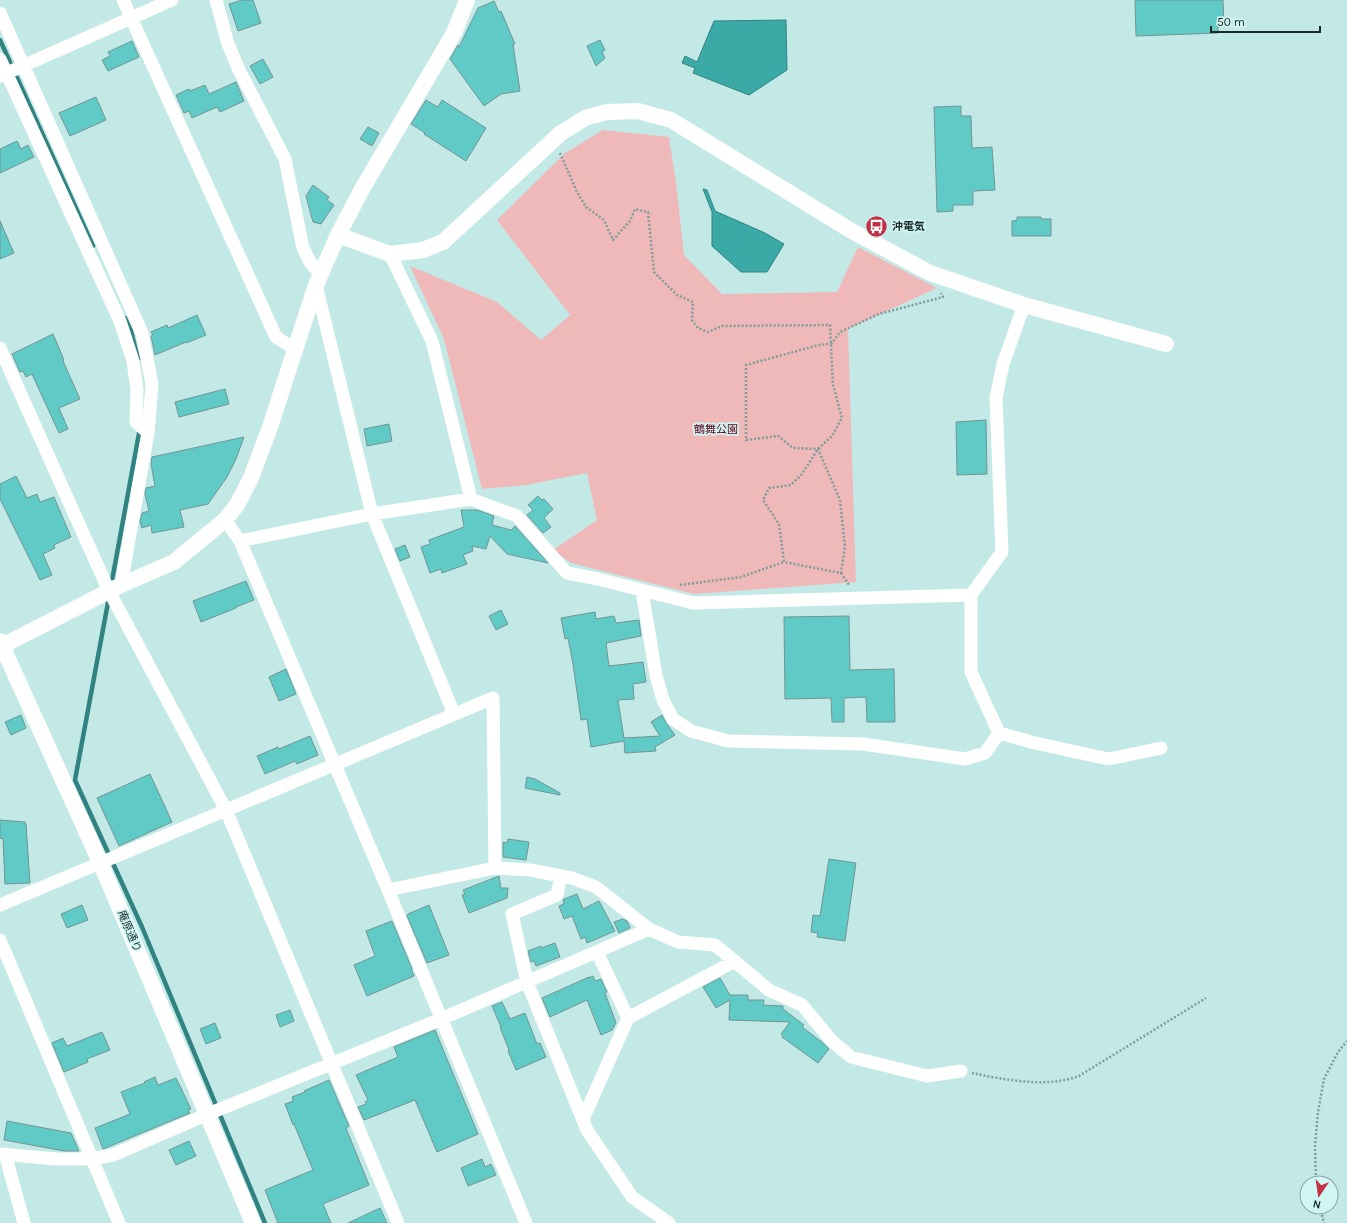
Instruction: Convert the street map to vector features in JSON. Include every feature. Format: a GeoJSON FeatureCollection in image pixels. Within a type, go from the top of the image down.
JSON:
{"type":"FeatureCollection","features":[{"type":"Feature","properties":{"kind":"street"},"geometry":{"type":"LineString","coordinates":[[123,0],[276,337],[295,349]]}},
{"type":"Feature","properties":{"kind":"street"},"geometry":{"type":"LineString","coordinates":[[3,74],[172,0]]}},
{"type":"Feature","properties":{"kind":"street"},"geometry":{"type":"LineString","coordinates":[[216,0],[228,44],[239,70],[285,159],[303,248],[319,280],[372,514],[454,714]]}},
{"type":"Feature","properties":{"kind":"street"},"geometry":{"type":"LineString","coordinates":[[1,644],[115,588],[174,562],[226,520],[237,504],[251,478],[270,427],[319,280],[338,236],[362,189],[454,33],[467,0]]}},
{"type":"Feature","properties":{"kind":"street"},"geometry":{"type":"LineString","coordinates":[[0,13],[142,333],[152,384],[148,434],[115,588]]}},
{"type":"Feature","properties":{"kind":"street"},"geometry":{"type":"LineString","coordinates":[[0,59],[3,74],[120,321],[133,361],[137,390],[136,422],[148,434]]}},
{"type":"Feature","properties":{"kind":"street"},"geometry":{"type":"LineString","coordinates":[[338,236],[390,254],[423,250],[443,242],[561,133],[585,118],[607,112],[638,111],[672,120],[850,230],[930,273],[1024,305],[1166,344]]}},
{"type":"Feature","properties":{"kind":"street"},"geometry":{"type":"LineString","coordinates":[[390,254],[432,341],[471,499]]}},
{"type":"Feature","properties":{"kind":"street"},"geometry":{"type":"LineString","coordinates":[[1024,305],[1003,364],[996,398],[1002,552],[971,595],[971,672],[999,733],[1035,743],[1108,759],[1161,748]]}},
{"type":"Feature","properties":{"kind":"street"},"geometry":{"type":"LineString","coordinates":[[0,348],[115,588],[226,810],[398,1223]]}},
{"type":"Feature","properties":{"kind":"street"},"geometry":{"type":"LineString","coordinates":[[240,541],[372,514],[471,499],[517,516],[567,573],[598,579],[693,603],[971,595]]}},
{"type":"Feature","properties":{"kind":"street"},"geometry":{"type":"LineString","coordinates":[[226,520],[240,541],[388,890],[526,1223]]}},
{"type":"Feature","properties":{"kind":"street"},"geometry":{"type":"LineString","coordinates":[[642,591],[656,675],[663,700],[673,719],[691,730],[728,741],[863,744],[965,759],[984,753],[999,733]]}},
{"type":"Feature","properties":{"kind":"street","name":"庵原通り"},"geometry":{"type":"LineString","coordinates":[[1,644],[100,862],[253,1223]]}},
{"type":"Feature","properties":{"kind":"street"},"geometry":{"type":"LineString","coordinates":[[0,905],[493,698],[495,868]]}},
{"type":"Feature","properties":{"kind":"street"},"geometry":{"type":"LineString","coordinates":[[388,890],[495,868],[530,870],[572,878],[596,887],[649,929],[678,942],[715,945],[769,990],[802,1005],[832,1041],[851,1057],[927,1076],[961,1071]]}},
{"type":"Feature","properties":{"kind":"street"},"geometry":{"type":"LineString","coordinates":[[561,876],[557,895],[512,914],[527,982],[588,1130],[632,1197],[669,1223]]}},
{"type":"Feature","properties":{"kind":"street"},"geometry":{"type":"LineString","coordinates":[[24,1223],[2,1154],[56,1159],[92,1159],[113,1155],[208,1114],[441,1019],[649,929]]}},
{"type":"Feature","properties":{"kind":"street"},"geometry":{"type":"LineString","coordinates":[[0,940],[119,1223]]}},
{"type":"Feature","properties":{"kind":"street"},"geometry":{"type":"LineString","coordinates":[[597,952],[628,1018]]}},
{"type":"Feature","properties":{"kind":"street"},"geometry":{"type":"LineString","coordinates":[[583,1119],[628,1018],[735,961]]}},
{"type":"Feature","properties":{"kind":"path"},"geometry":{"type":"LineString","coordinates":[[553,140],[580,198],[586,208],[604,220],[613,240],[630,221],[635,209],[648,212],[654,272],[677,295],[693,302],[692,320],[698,328],[708,332],[722,326],[830,325],[833,385],[842,418],[832,436],[818,449],[802,474],[790,486],[769,488],[763,500],[779,524],[784,562]]}},
{"type":"Feature","properties":{"kind":"path"},"geometry":{"type":"LineString","coordinates":[[818,449],[793,448],[778,436],[746,440],[746,365],[815,346],[832,343],[840,332],[879,314],[943,297],[930,273]]}},
{"type":"Feature","properties":{"kind":"path"},"geometry":{"type":"LineString","coordinates":[[673,586],[741,577],[784,562],[841,573],[845,547],[840,500],[818,449]]}},
{"type":"Feature","properties":{"kind":"path"},"geometry":{"type":"LineString","coordinates":[[961,1071],[1008,1081],[1067,1081],[1079,1076],[1206,998]]}},
{"type":"Feature","properties":{"kind":"path"},"geometry":{"type":"LineString","coordinates":[[1316,1175],[1315,1146],[1318,1112],[1324,1079],[1338,1052],[1347,1041]]}},
{"type":"Feature","properties":{"kind":"green space","name":"鶴舞公園"},"geometry":{"type":"Polygon","coordinates":[[[603,130],[669,137],[676,182],[684,255],[722,294],[837,292],[858,247],[937,288],[848,329],[856,582],[694,594],[571,563],[553,550],[597,520],[587,473],[526,485],[482,489],[444,339],[410,266],[497,302],[541,340],[570,315],[497,220],[565,153],[603,130]]]}},
{"type":"Feature","properties":{"kind":"water"},"geometry":{"type":"Polygon","coordinates":[[[786,20],[787,70],[749,95],[693,73],[695,68],[682,63],[685,56],[697,62],[714,21],[786,20]]]}},
{"type":"Feature","properties":{"kind":"water"},"geometry":{"type":"Polygon","coordinates":[[[703,189],[707,190],[715,211],[765,233],[784,244],[767,272],[741,272],[712,246],[712,212],[703,189]]]}},
{"type":"Feature","properties":{"kind":"building"},"geometry":{"type":"Polygon","coordinates":[[[242,0],[253,0],[261,23],[238,31],[229,4],[242,0]]]}},
{"type":"Feature","properties":{"kind":"building"},"geometry":{"type":"Polygon","coordinates":[[[1135,0],[1223,0],[1224,25],[1218,26],[1218,33],[1136,36],[1135,0]]]}},
{"type":"Feature","properties":{"kind":"building"},"geometry":{"type":"Polygon","coordinates":[[[494,1],[499,12],[501,11],[515,44],[513,44],[520,91],[501,94],[484,106],[450,59],[458,45],[459,47],[478,8],[494,1]]]}},
{"type":"Feature","properties":{"kind":"building"},"geometry":{"type":"Polygon","coordinates":[[[600,40],[605,50],[602,52],[605,58],[596,66],[587,46],[600,40]]]}},
{"type":"Feature","properties":{"kind":"building"},"geometry":{"type":"Polygon","coordinates":[[[132,41],[139,57],[108,71],[102,60],[110,56],[108,52],[132,41]]]}},
{"type":"Feature","properties":{"kind":"building"},"geometry":{"type":"Polygon","coordinates":[[[263,59],[273,77],[260,84],[250,66],[263,59]]]}},
{"type":"Feature","properties":{"kind":"building"},"geometry":{"type":"Polygon","coordinates":[[[236,82],[244,101],[220,112],[217,107],[192,118],[189,111],[184,113],[176,95],[189,89],[190,91],[205,85],[209,94],[236,82]]]}},
{"type":"Feature","properties":{"kind":"building"},"geometry":{"type":"Polygon","coordinates":[[[96,97],[106,120],[70,136],[59,113],[96,97]]]}},
{"type":"Feature","properties":{"kind":"building"},"geometry":{"type":"Polygon","coordinates":[[[426,100],[438,107],[442,100],[486,128],[466,161],[411,124],[426,100]]]}},
{"type":"Feature","properties":{"kind":"building"},"geometry":{"type":"Polygon","coordinates":[[[961,106],[961,116],[971,116],[972,148],[992,147],[995,190],[973,191],[973,205],[953,205],[953,211],[937,212],[934,107],[961,106]]]}},
{"type":"Feature","properties":{"kind":"building"},"geometry":{"type":"Polygon","coordinates":[[[368,127],[379,133],[372,146],[360,139],[368,127]]]}},
{"type":"Feature","properties":{"kind":"building"},"geometry":{"type":"Polygon","coordinates":[[[17,141],[21,149],[28,145],[34,157],[0,173],[0,149],[17,141]]]}},
{"type":"Feature","properties":{"kind":"building"},"geometry":{"type":"Polygon","coordinates":[[[313,185],[329,197],[327,200],[334,205],[321,224],[313,222],[306,196],[313,185]]]}},
{"type":"Feature","properties":{"kind":"building"},"geometry":{"type":"Polygon","coordinates":[[[1017,217],[1041,217],[1041,219],[1051,219],[1051,236],[1012,236],[1012,221],[1017,220],[1017,217]]]}},
{"type":"Feature","properties":{"kind":"building"},"geometry":{"type":"Polygon","coordinates":[[[0,221],[14,253],[0,259],[0,221]]]}},
{"type":"Feature","properties":{"kind":"building"},"geometry":{"type":"Polygon","coordinates":[[[197,315],[206,335],[155,355],[151,336],[153,335],[151,332],[167,325],[168,328],[197,315]]]}},
{"type":"Feature","properties":{"kind":"building"},"geometry":{"type":"Polygon","coordinates":[[[53,334],[80,399],[59,408],[68,429],[59,433],[32,374],[26,377],[23,371],[20,372],[12,354],[53,334]]]}},
{"type":"Feature","properties":{"kind":"building"},"geometry":{"type":"Polygon","coordinates":[[[225,389],[229,404],[179,417],[175,402],[225,389]]]}},
{"type":"Feature","properties":{"kind":"building"},"geometry":{"type":"Polygon","coordinates":[[[986,420],[987,474],[957,475],[956,422],[986,420]]]}},
{"type":"Feature","properties":{"kind":"building"},"geometry":{"type":"Polygon","coordinates":[[[389,424],[392,441],[367,446],[364,429],[389,424]]]}},
{"type":"Feature","properties":{"kind":"building"},"geometry":{"type":"Polygon","coordinates":[[[244,437],[236,459],[227,477],[208,504],[180,510],[184,527],[152,533],[151,525],[142,528],[140,522],[142,513],[149,511],[145,494],[146,488],[155,486],[151,464],[152,457],[244,437]]]}},
{"type":"Feature","properties":{"kind":"building"},"geometry":{"type":"Polygon","coordinates":[[[16,476],[27,498],[37,494],[40,502],[54,497],[71,537],[54,545],[55,548],[43,554],[52,575],[40,580],[0,499],[0,484],[16,476]]]}},
{"type":"Feature","properties":{"kind":"building"},"geometry":{"type":"Polygon","coordinates":[[[538,496],[542,500],[544,499],[553,509],[544,518],[551,527],[543,533],[527,515],[533,510],[528,505],[538,496]]]}},
{"type":"Feature","properties":{"kind":"building"},"geometry":{"type":"Polygon","coordinates":[[[461,510],[477,510],[494,516],[492,525],[511,530],[515,526],[548,563],[507,554],[490,536],[486,549],[472,546],[473,551],[463,555],[467,564],[442,573],[441,569],[430,573],[421,547],[430,544],[429,540],[464,527],[461,510]]]}},
{"type":"Feature","properties":{"kind":"building"},"geometry":{"type":"Polygon","coordinates":[[[405,545],[410,557],[400,561],[395,549],[405,545]]]}},
{"type":"Feature","properties":{"kind":"building"},"geometry":{"type":"Polygon","coordinates":[[[246,581],[254,600],[201,622],[193,601],[246,581]]]}},
{"type":"Feature","properties":{"kind":"building"},"geometry":{"type":"Polygon","coordinates":[[[501,610],[508,624],[496,630],[489,616],[501,610]]]}},
{"type":"Feature","properties":{"kind":"building"},"geometry":{"type":"Polygon","coordinates":[[[595,612],[596,619],[614,616],[616,623],[639,620],[641,636],[606,643],[609,666],[643,662],[646,682],[633,684],[634,699],[618,700],[624,738],[660,736],[651,722],[662,715],[675,735],[655,747],[656,751],[625,753],[624,741],[591,747],[587,719],[581,720],[568,638],[565,639],[561,618],[595,612]]]}},
{"type":"Feature","properties":{"kind":"building"},"geometry":{"type":"Polygon","coordinates":[[[849,616],[850,670],[894,669],[895,722],[867,722],[866,697],[844,698],[844,722],[832,722],[831,698],[785,699],[784,617],[849,616]]]}},
{"type":"Feature","properties":{"kind":"building"},"geometry":{"type":"Polygon","coordinates":[[[286,669],[296,694],[279,701],[269,677],[286,669]]]}},
{"type":"Feature","properties":{"kind":"building"},"geometry":{"type":"Polygon","coordinates":[[[21,715],[26,728],[11,735],[5,722],[21,715]]]}},
{"type":"Feature","properties":{"kind":"building"},"geometry":{"type":"Polygon","coordinates":[[[310,736],[318,755],[297,764],[295,761],[265,774],[257,756],[278,747],[279,749],[310,736]]]}},
{"type":"Feature","properties":{"kind":"building"},"geometry":{"type":"Polygon","coordinates":[[[150,774],[172,822],[119,846],[97,798],[150,774]]]}},
{"type":"Feature","properties":{"kind":"building"},"geometry":{"type":"Polygon","coordinates":[[[527,777],[535,779],[560,793],[560,795],[525,788],[527,777]]]}},
{"type":"Feature","properties":{"kind":"building"},"geometry":{"type":"Polygon","coordinates":[[[0,820],[25,822],[26,824],[30,883],[5,884],[3,839],[0,838],[0,820]]]}},
{"type":"Feature","properties":{"kind":"building"},"geometry":{"type":"Polygon","coordinates":[[[508,839],[529,842],[526,860],[503,857],[503,842],[507,843],[508,839]]]}},
{"type":"Feature","properties":{"kind":"building"},"geometry":{"type":"Polygon","coordinates":[[[829,859],[856,863],[845,941],[817,937],[818,933],[811,932],[813,915],[820,916],[829,859]]]}},
{"type":"Feature","properties":{"kind":"building"},"geometry":{"type":"Polygon","coordinates":[[[499,876],[501,888],[508,888],[507,898],[469,913],[462,895],[465,894],[463,890],[499,876]]]}},
{"type":"Feature","properties":{"kind":"building"},"geometry":{"type":"Polygon","coordinates":[[[577,894],[583,909],[599,901],[615,931],[587,943],[585,937],[581,939],[572,916],[564,919],[559,906],[564,904],[564,899],[577,894]]]}},
{"type":"Feature","properties":{"kind":"building"},"geometry":{"type":"Polygon","coordinates":[[[82,905],[88,920],[67,928],[61,914],[82,905]]]}},
{"type":"Feature","properties":{"kind":"building"},"geometry":{"type":"Polygon","coordinates":[[[429,905],[449,955],[427,963],[407,916],[408,914],[429,905]]]}},
{"type":"Feature","properties":{"kind":"building"},"geometry":{"type":"Polygon","coordinates":[[[623,919],[627,921],[630,928],[619,933],[614,922],[623,919]]]}},
{"type":"Feature","properties":{"kind":"building"},"geometry":{"type":"Polygon","coordinates":[[[392,921],[414,976],[367,996],[354,965],[375,956],[366,931],[392,921]]]}},
{"type":"Feature","properties":{"kind":"building"},"geometry":{"type":"Polygon","coordinates":[[[555,943],[560,957],[536,966],[534,961],[531,962],[528,951],[555,943]]]}},
{"type":"Feature","properties":{"kind":"building"},"geometry":{"type":"Polygon","coordinates":[[[593,976],[595,981],[601,979],[607,992],[605,993],[616,1023],[612,1030],[601,1035],[587,1000],[550,1017],[542,998],[593,976]]]}},
{"type":"Feature","properties":{"kind":"building"},"geometry":{"type":"Polygon","coordinates":[[[720,978],[730,995],[748,995],[748,1000],[764,1000],[763,1005],[783,1006],[783,1009],[804,1025],[802,1027],[829,1049],[818,1063],[782,1037],[783,1036],[781,1034],[790,1022],[729,1020],[730,1000],[716,1008],[703,987],[720,978]]]}},
{"type":"Feature","properties":{"kind":"building"},"geometry":{"type":"Polygon","coordinates":[[[502,1002],[510,1019],[525,1013],[537,1044],[540,1043],[546,1057],[516,1070],[492,1006],[502,1002]]]}},
{"type":"Feature","properties":{"kind":"building"},"geometry":{"type":"Polygon","coordinates":[[[290,1010],[294,1021],[280,1027],[276,1015],[290,1010]]]}},
{"type":"Feature","properties":{"kind":"building"},"geometry":{"type":"Polygon","coordinates":[[[215,1023],[221,1038],[206,1044],[200,1029],[215,1023]]]}},
{"type":"Feature","properties":{"kind":"building"},"geometry":{"type":"Polygon","coordinates":[[[435,1030],[478,1134],[437,1152],[415,1100],[364,1120],[358,1107],[366,1104],[365,1102],[368,1100],[356,1075],[398,1057],[394,1047],[435,1030]]]}},
{"type":"Feature","properties":{"kind":"building"},"geometry":{"type":"Polygon","coordinates":[[[102,1032],[110,1050],[87,1059],[88,1062],[64,1072],[52,1043],[63,1038],[67,1046],[102,1032]]]}},
{"type":"Feature","properties":{"kind":"building"},"geometry":{"type":"Polygon","coordinates":[[[155,1077],[158,1085],[176,1078],[191,1109],[188,1110],[190,1113],[103,1149],[95,1128],[130,1114],[121,1092],[145,1083],[144,1082],[155,1077]]]}},
{"type":"Feature","properties":{"kind":"building"},"geometry":{"type":"Polygon","coordinates":[[[329,1080],[349,1126],[346,1128],[369,1185],[323,1204],[331,1223],[278,1223],[265,1190],[313,1170],[285,1104],[293,1101],[292,1097],[329,1080]]]}},
{"type":"Feature","properties":{"kind":"building"},"geometry":{"type":"Polygon","coordinates":[[[7,1121],[71,1133],[79,1151],[64,1151],[4,1140],[7,1121]]]}},
{"type":"Feature","properties":{"kind":"building"},"geometry":{"type":"Polygon","coordinates":[[[189,1141],[196,1156],[176,1165],[169,1150],[189,1141]]]}},
{"type":"Feature","properties":{"kind":"building"},"geometry":{"type":"Polygon","coordinates":[[[482,1159],[485,1167],[491,1164],[496,1175],[468,1186],[461,1168],[482,1159]]]}},
{"type":"Feature","properties":{"kind":"building"},"geometry":{"type":"Polygon","coordinates":[[[380,1208],[387,1223],[348,1223],[380,1208]]]}},
{"type":"Feature","properties":{"kind":"waterway"},"geometry":{"type":"LineString","coordinates":[[0,40],[93,246]]}},
{"type":"Feature","properties":{"kind":"waterway"},"geometry":{"type":"LineString","coordinates":[[125,318],[131,331],[138,359]]}},
{"type":"Feature","properties":{"kind":"waterway"},"geometry":{"type":"LineString","coordinates":[[111,586],[140,428]]}},
{"type":"Feature","properties":{"kind":"waterway"},"geometry":{"type":"LineString","coordinates":[[109,597],[75,780],[142,927],[265,1223]]}},
{"type":"Feature","properties":{"kind":"place","name":"沖電気"},"geometry":{"type":"Point","coordinates":[877,226]}}]}
